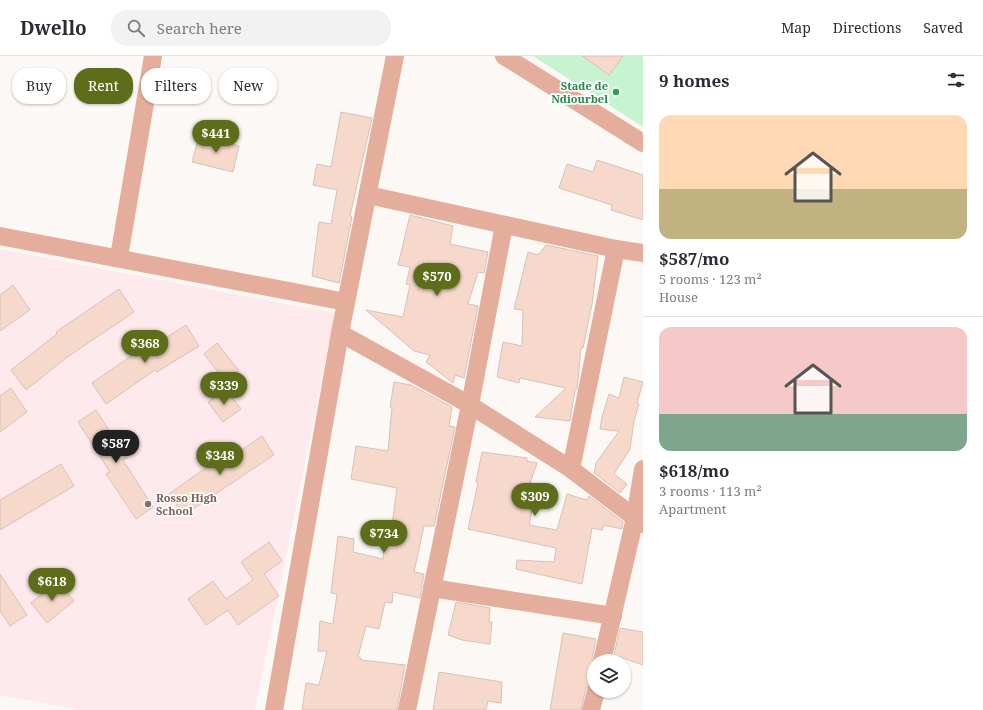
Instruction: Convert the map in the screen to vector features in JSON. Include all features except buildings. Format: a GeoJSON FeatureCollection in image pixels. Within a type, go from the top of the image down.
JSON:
{"type":"FeatureCollection","features":[{"type":"Feature","properties":{"kind":"street"},"geometry":{"type":"LineString","coordinates":[[119,258],[153,56]]}},
{"type":"Feature","properties":{"kind":"street"},"geometry":{"type":"LineString","coordinates":[[274,710],[340,333],[395,56]]}},
{"type":"Feature","properties":{"kind":"street"},"geometry":{"type":"LineString","coordinates":[[504,56],[643,143]]}},
{"type":"Feature","properties":{"kind":"street"},"geometry":{"type":"LineString","coordinates":[[368,195],[616,249],[643,253]]}},
{"type":"Feature","properties":{"kind":"street"},"geometry":{"type":"LineString","coordinates":[[407,710],[470,405],[504,225]]}},
{"type":"Feature","properties":{"kind":"street"},"geometry":{"type":"LineString","coordinates":[[0,236],[346,302]]}},
{"type":"Feature","properties":{"kind":"street"},"geometry":{"type":"LineString","coordinates":[[572,469],[616,249]]}},
{"type":"Feature","properties":{"kind":"street"},"geometry":{"type":"LineString","coordinates":[[340,333],[470,405],[572,469],[639,521]]}},
{"type":"Feature","properties":{"kind":"street"},"geometry":{"type":"LineString","coordinates":[[604,654],[639,521],[643,469]]}},
{"type":"Feature","properties":{"kind":"street"},"geometry":{"type":"LineString","coordinates":[[432,588],[613,616]]}},
{"type":"Feature","properties":{"kind":"street"},"geometry":{"type":"LineString","coordinates":[[592,710],[595,698]]}},
{"type":"Feature","properties":{"kind":"shaded area","name":"Rosso High School"},"geometry":{"type":"Polygon","coordinates":[[[0,249],[335,313],[255,710],[80,710],[0,695],[0,249]]]}},
{"type":"Feature","properties":{"kind":"green space","name":"Stade de Ndiourbel"},"geometry":{"type":"Polygon","coordinates":[[[533,56],[643,56],[643,127],[533,56]]]}},
{"type":"Feature","properties":{"kind":"place","name":"Stade de Ndiourbel"},"geometry":{"type":"Point","coordinates":[616,92]}},
{"type":"Feature","properties":{"kind":"place","name":"Rosso High School"},"geometry":{"type":"Point","coordinates":[148,504]}}]}
